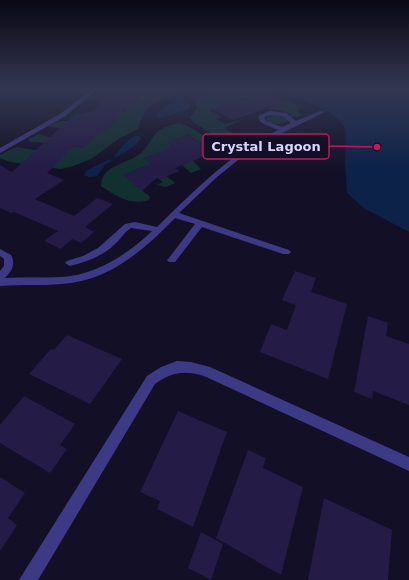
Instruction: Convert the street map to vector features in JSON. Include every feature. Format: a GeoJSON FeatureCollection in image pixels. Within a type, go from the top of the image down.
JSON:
{"type":"FeatureCollection","features":[{"type":"Feature","properties":{"kind":"street"},"geometry":{"type":"LineString","coordinates":[[0,151],[34,133],[61,116]]}},
{"type":"Feature","properties":{"kind":"street"},"geometry":{"type":"LineString","coordinates":[[262,116],[262,120],[264,122],[281,129]]}},
{"type":"Feature","properties":{"kind":"street"},"geometry":{"type":"LineString","coordinates":[[287,116],[294,123]]}},
{"type":"Feature","properties":{"kind":"street"},"geometry":{"type":"LineString","coordinates":[[0,282],[31,280],[63,282],[75,280],[100,272],[121,261],[159,230],[173,214],[228,163],[281,129],[310,116]]}},
{"type":"Feature","properties":{"kind":"street"},"geometry":{"type":"LineString","coordinates":[[173,214],[286,252]]}},
{"type":"Feature","properties":{"kind":"street"},"geometry":{"type":"LineString","coordinates":[[172,260],[201,224]]}},
{"type":"Feature","properties":{"kind":"street"},"geometry":{"type":"LineString","coordinates":[[70,263],[86,259],[101,251],[112,242],[126,226],[138,225],[159,230]]}},
{"type":"Feature","properties":{"kind":"street"},"geometry":{"type":"LineString","coordinates":[[0,252],[8,257],[10,262],[9,268],[0,278]]}},
{"type":"Feature","properties":{"kind":"street"},"geometry":{"type":"LineString","coordinates":[[9,268],[18,275],[31,280]]}},
{"type":"Feature","properties":{"kind":"street"},"geometry":{"type":"LineString","coordinates":[[28,580],[151,380],[164,371],[178,366],[193,366],[206,371],[409,464]]}},
{"type":"Feature","properties":{"kind":"green space"},"geometry":{"type":"Polygon","coordinates":[[[89,116],[143,116],[138,129],[120,138],[91,159],[73,166],[61,169],[10,162],[0,158],[0,155],[16,147],[40,151],[53,143],[30,142],[28,139],[39,134],[57,140],[55,143],[84,148],[69,129],[49,127],[52,124],[60,122],[80,122],[76,129],[105,132],[116,120],[89,116]]]}},
{"type":"Feature","properties":{"kind":"green space"},"geometry":{"type":"Polygon","coordinates":[[[220,116],[222,117],[217,119],[225,124],[245,118],[225,128],[236,137],[215,136],[193,122],[190,117],[220,116]]]}},
{"type":"Feature","properties":{"kind":"green space"},"geometry":{"type":"Polygon","coordinates":[[[281,116],[287,121],[282,124],[271,123],[266,120],[267,117],[281,116]]]}},
{"type":"Feature","properties":{"kind":"green space"},"geometry":{"type":"Polygon","coordinates":[[[179,123],[188,126],[207,137],[224,140],[232,144],[228,151],[216,155],[210,152],[213,151],[188,135],[167,142],[193,161],[201,169],[191,173],[182,165],[187,163],[170,152],[144,158],[175,183],[166,187],[156,185],[163,182],[143,167],[124,175],[150,197],[149,200],[142,202],[130,201],[101,186],[102,179],[109,170],[114,166],[140,154],[158,131],[167,126],[179,123]]]}},
{"type":"Feature","properties":{"kind":"water"},"geometry":{"type":"Polygon","coordinates":[[[156,116],[168,116],[162,118],[156,116]]]}},
{"type":"Feature","properties":{"kind":"water"},"geometry":{"type":"Polygon","coordinates":[[[334,116],[409,116],[409,232],[365,209],[347,193],[345,164],[346,130],[334,116]]]}},
{"type":"Feature","properties":{"kind":"water"},"geometry":{"type":"Polygon","coordinates":[[[135,136],[140,136],[141,139],[126,152],[116,157],[114,156],[125,143],[135,136]]]}},
{"type":"Feature","properties":{"kind":"water"},"geometry":{"type":"Polygon","coordinates":[[[110,159],[112,161],[105,165],[97,176],[89,177],[84,175],[87,170],[110,159]]]}},
{"type":"Feature","properties":{"kind":"building"},"geometry":{"type":"Polygon","coordinates":[[[73,116],[119,116],[105,132],[100,132],[84,148],[73,146],[47,173],[64,180],[35,199],[74,216],[97,198],[113,204],[85,227],[94,232],[81,243],[72,239],[61,249],[44,241],[58,231],[14,212],[11,213],[0,208],[0,165],[12,172],[73,116]]]}},
{"type":"Feature","properties":{"kind":"building"},"geometry":{"type":"Polygon","coordinates":[[[225,116],[244,116],[233,120],[225,116]]]}},
{"type":"Feature","properties":{"kind":"building"},"geometry":{"type":"Polygon","coordinates":[[[187,135],[213,151],[202,154],[205,156],[175,168],[180,171],[160,179],[158,177],[142,191],[123,175],[151,164],[144,158],[172,146],[167,142],[187,135]]]}},
{"type":"Feature","properties":{"kind":"building"},"geometry":{"type":"Polygon","coordinates":[[[295,271],[316,278],[311,292],[347,304],[328,379],[260,352],[271,324],[287,330],[296,305],[282,300],[295,271]]]}},
{"type":"Feature","properties":{"kind":"building"},"geometry":{"type":"Polygon","coordinates":[[[368,316],[388,323],[386,336],[409,344],[409,405],[373,391],[372,399],[354,392],[368,316]]]}},
{"type":"Feature","properties":{"kind":"building"},"geometry":{"type":"Polygon","coordinates":[[[67,335],[122,359],[90,404],[29,374],[51,349],[54,350],[67,335]]]}},
{"type":"Feature","properties":{"kind":"building"},"geometry":{"type":"Polygon","coordinates":[[[24,396],[75,424],[60,445],[67,449],[50,473],[0,443],[0,425],[24,396]]]}},
{"type":"Feature","properties":{"kind":"building"},"geometry":{"type":"Polygon","coordinates":[[[178,411],[227,432],[193,527],[157,509],[160,501],[140,492],[178,411]]]}},
{"type":"Feature","properties":{"kind":"building"},"geometry":{"type":"Polygon","coordinates":[[[248,450],[266,458],[263,468],[303,487],[281,575],[216,538],[248,450]]]}},
{"type":"Feature","properties":{"kind":"building"},"geometry":{"type":"Polygon","coordinates":[[[0,477],[25,493],[8,518],[17,525],[0,551],[0,477]]]}},
{"type":"Feature","properties":{"kind":"building"},"geometry":{"type":"Polygon","coordinates":[[[324,498],[392,530],[388,580],[308,580],[324,498]]]}},
{"type":"Feature","properties":{"kind":"building"},"geometry":{"type":"Polygon","coordinates":[[[201,532],[223,544],[211,580],[188,568],[201,532]]]}},
{"type":"Feature","properties":{"kind":"place","name":"Crystal Lagoon"},"geometry":{"type":"Point","coordinates":[377,147]}}]}
